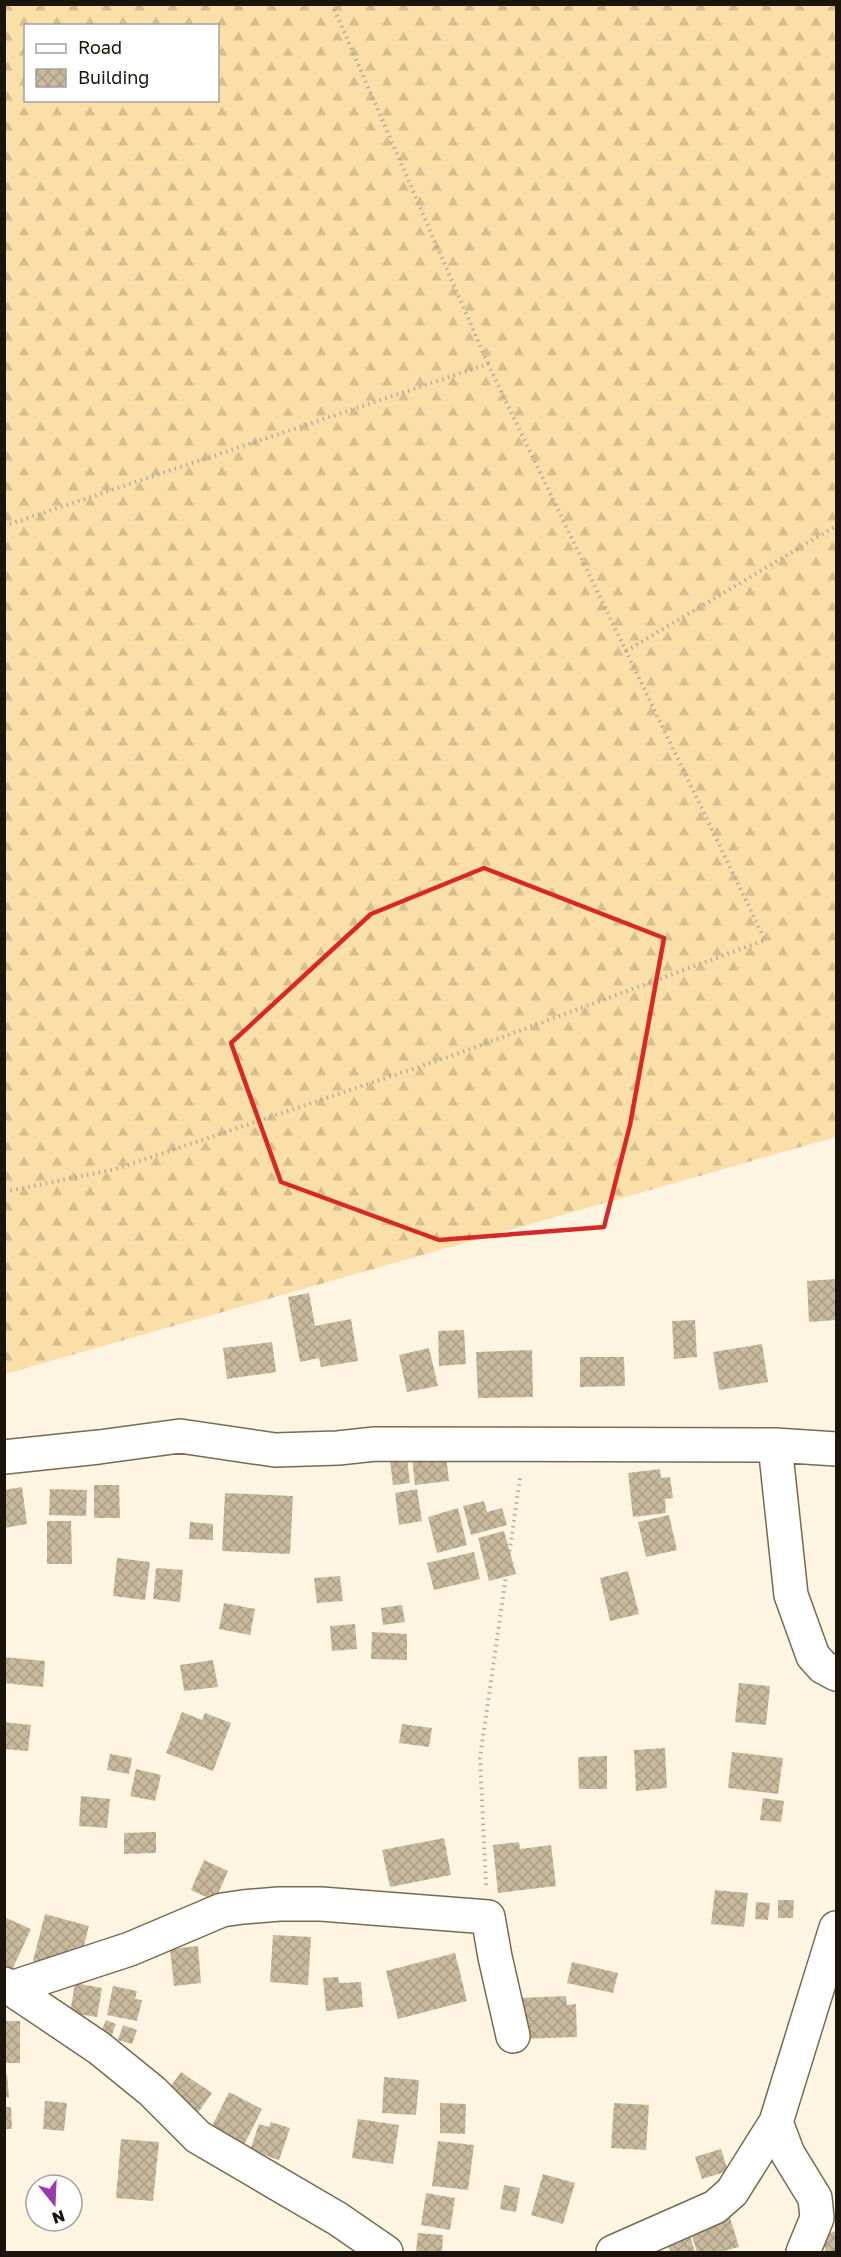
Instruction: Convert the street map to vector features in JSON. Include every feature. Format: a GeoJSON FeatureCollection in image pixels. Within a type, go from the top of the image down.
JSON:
{"type":"FeatureCollection","features":[{"type":"Feature","properties":{"kind":"street"},"geometry":{"type":"LineString","coordinates":[[4,1457],[180,1436],[275,1450],[329,1449],[375,1443],[775,1445],[837,1449]]}},
{"type":"Feature","properties":{"kind":"street"},"geometry":{"type":"LineString","coordinates":[[775,1445],[791,1595],[813,1656],[823,1667],[837,1674]]}},
{"type":"Feature","properties":{"kind":"street"},"geometry":{"type":"LineString","coordinates":[[8,1986],[130,1949],[222,1910],[279,1904],[321,1904],[488,1917],[513,2036]]}},
{"type":"Feature","properties":{"kind":"street"},"geometry":{"type":"LineString","coordinates":[[613,2253],[715,2207],[732,2192],[776,2122],[837,1929]]}},
{"type":"Feature","properties":{"kind":"street"},"geometry":{"type":"LineString","coordinates":[[8,1986],[50,2017],[99,2048],[152,2091],[198,2137],[328,2213],[386,2253]]}},
{"type":"Feature","properties":{"kind":"street"},"geometry":{"type":"LineString","coordinates":[[776,2122],[788,2154],[814,2198],[817,2218],[803,2253]]}},
{"type":"Feature","properties":{"kind":"path"},"geometry":{"type":"LineString","coordinates":[[4,1192],[116,1169],[454,1055],[765,940],[488,364],[332,4]]}},
{"type":"Feature","properties":{"kind":"path"},"geometry":{"type":"LineString","coordinates":[[4,526],[488,364]]}},
{"type":"Feature","properties":{"kind":"path"},"geometry":{"type":"LineString","coordinates":[[626,651],[837,526]]}},
{"type":"Feature","properties":{"kind":"path"},"geometry":{"type":"LineString","coordinates":[[488,1917],[480,1758],[524,1444]]}},
{"type":"Feature","properties":{"kind":"highlighted area"},"geometry":{"type":"Polygon","coordinates":[[[484,868],[664,938],[630,1125],[604,1227],[439,1240],[281,1182],[231,1043],[371,914],[484,868]]]}},
{"type":"Feature","properties":{"kind":"green space"},"geometry":{"type":"Polygon","coordinates":[[[5,4],[836,5],[836,1137],[5,1374],[5,4]]]}},
{"type":"Feature","properties":{"kind":"building"},"geometry":{"type":"Polygon","coordinates":[[[836,1279],[836,1320],[809,1322],[807,1281],[836,1279]]]}},
{"type":"Feature","properties":{"kind":"building"},"geometry":{"type":"Polygon","coordinates":[[[309,1293],[315,1326],[351,1319],[358,1361],[321,1367],[319,1358],[300,1362],[288,1297],[309,1293]]]}},
{"type":"Feature","properties":{"kind":"building"},"geometry":{"type":"Polygon","coordinates":[[[695,1320],[697,1357],[674,1359],[672,1321],[695,1320]]]}},
{"type":"Feature","properties":{"kind":"building"},"geometry":{"type":"Polygon","coordinates":[[[464,1330],[466,1364],[439,1366],[438,1331],[464,1330]]]}},
{"type":"Feature","properties":{"kind":"building"},"geometry":{"type":"Polygon","coordinates":[[[272,1342],[276,1372],[227,1379],[223,1348],[272,1342]]]}},
{"type":"Feature","properties":{"kind":"building"},"geometry":{"type":"Polygon","coordinates":[[[762,1344],[768,1382],[719,1390],[713,1352],[762,1344]]]}},
{"type":"Feature","properties":{"kind":"building"},"geometry":{"type":"Polygon","coordinates":[[[429,1348],[438,1386],[407,1392],[399,1355],[429,1348]]]}},
{"type":"Feature","properties":{"kind":"building"},"geometry":{"type":"Polygon","coordinates":[[[532,1350],[533,1397],[478,1398],[476,1352],[532,1350]]]}},
{"type":"Feature","properties":{"kind":"building"},"geometry":{"type":"Polygon","coordinates":[[[580,1357],[624,1357],[625,1386],[580,1387],[580,1357]]]}},
{"type":"Feature","properties":{"kind":"building"},"geometry":{"type":"Polygon","coordinates":[[[446,1455],[449,1481],[415,1485],[412,1458],[446,1455]]]}},
{"type":"Feature","properties":{"kind":"building"},"geometry":{"type":"Polygon","coordinates":[[[407,1459],[410,1483],[393,1485],[390,1461],[407,1459]]]}},
{"type":"Feature","properties":{"kind":"building"},"geometry":{"type":"Polygon","coordinates":[[[660,1469],[661,1478],[670,1477],[673,1498],[665,1499],[666,1513],[633,1517],[628,1473],[660,1469]]]}},
{"type":"Feature","properties":{"kind":"building"},"geometry":{"type":"Polygon","coordinates":[[[94,1485],[119,1485],[120,1518],[94,1518],[94,1485]]]}},
{"type":"Feature","properties":{"kind":"building"},"geometry":{"type":"Polygon","coordinates":[[[22,1487],[27,1524],[4,1528],[4,1490],[22,1487]]]}},
{"type":"Feature","properties":{"kind":"building"},"geometry":{"type":"Polygon","coordinates":[[[50,1489],[87,1490],[86,1516],[49,1515],[50,1489]]]}},
{"type":"Feature","properties":{"kind":"building"},"geometry":{"type":"Polygon","coordinates":[[[417,1489],[422,1521],[399,1525],[395,1493],[417,1489]]]}},
{"type":"Feature","properties":{"kind":"building"},"geometry":{"type":"Polygon","coordinates":[[[225,1493],[293,1496],[290,1554],[222,1551],[225,1493]]]}},
{"type":"Feature","properties":{"kind":"building"},"geometry":{"type":"Polygon","coordinates":[[[484,1501],[487,1512],[502,1508],[507,1525],[471,1535],[463,1506],[484,1501]]]}},
{"type":"Feature","properties":{"kind":"building"},"geometry":{"type":"Polygon","coordinates":[[[458,1508],[467,1545],[437,1553],[428,1517],[458,1508]]]}},
{"type":"Feature","properties":{"kind":"building"},"geometry":{"type":"Polygon","coordinates":[[[669,1515],[677,1550],[646,1557],[638,1522],[669,1515]]]}},
{"type":"Feature","properties":{"kind":"building"},"geometry":{"type":"Polygon","coordinates":[[[47,1521],[71,1521],[72,1564],[47,1564],[47,1521]]]}},
{"type":"Feature","properties":{"kind":"building"},"geometry":{"type":"Polygon","coordinates":[[[190,1522],[213,1524],[213,1540],[189,1539],[190,1522]]]}},
{"type":"Feature","properties":{"kind":"building"},"geometry":{"type":"Polygon","coordinates":[[[504,1531],[516,1574],[489,1581],[478,1538],[504,1531]]]}},
{"type":"Feature","properties":{"kind":"building"},"geometry":{"type":"Polygon","coordinates":[[[474,1552],[480,1579],[434,1590],[427,1563],[474,1552]]]}},
{"type":"Feature","properties":{"kind":"building"},"geometry":{"type":"Polygon","coordinates":[[[117,1558],[150,1562],[145,1600],[113,1596],[117,1558]]]}},
{"type":"Feature","properties":{"kind":"building"},"geometry":{"type":"Polygon","coordinates":[[[156,1568],[183,1570],[180,1602],[153,1599],[156,1568]]]}},
{"type":"Feature","properties":{"kind":"building"},"geometry":{"type":"Polygon","coordinates":[[[628,1571],[639,1614],[610,1621],[600,1578],[628,1571]]]}},
{"type":"Feature","properties":{"kind":"building"},"geometry":{"type":"Polygon","coordinates":[[[340,1576],[343,1601],[317,1603],[314,1578],[340,1576]]]}},
{"type":"Feature","properties":{"kind":"building"},"geometry":{"type":"Polygon","coordinates":[[[224,1603],[255,1609],[250,1635],[219,1629],[224,1603]]]}},
{"type":"Feature","properties":{"kind":"building"},"geometry":{"type":"Polygon","coordinates":[[[402,1605],[405,1622],[383,1625],[381,1608],[402,1605]]]}},
{"type":"Feature","properties":{"kind":"building"},"geometry":{"type":"Polygon","coordinates":[[[355,1624],[357,1649],[332,1651],[330,1626],[355,1624]]]}},
{"type":"Feature","properties":{"kind":"building"},"geometry":{"type":"Polygon","coordinates":[[[372,1632],[407,1634],[407,1660],[371,1659],[372,1632]]]}},
{"type":"Feature","properties":{"kind":"building"},"geometry":{"type":"Polygon","coordinates":[[[4,1657],[45,1661],[43,1687],[4,1683],[4,1657]]]}},
{"type":"Feature","properties":{"kind":"building"},"geometry":{"type":"Polygon","coordinates":[[[213,1660],[218,1687],[184,1691],[180,1665],[213,1660]]]}},
{"type":"Feature","properties":{"kind":"building"},"geometry":{"type":"Polygon","coordinates":[[[739,1683],[770,1686],[766,1725],[735,1722],[739,1683]]]}},
{"type":"Feature","properties":{"kind":"building"},"geometry":{"type":"Polygon","coordinates":[[[182,1712],[202,1720],[205,1713],[231,1723],[213,1771],[166,1753],[182,1712]]]}},
{"type":"Feature","properties":{"kind":"building"},"geometry":{"type":"Polygon","coordinates":[[[4,1722],[31,1725],[28,1751],[4,1749],[4,1722]]]}},
{"type":"Feature","properties":{"kind":"building"},"geometry":{"type":"Polygon","coordinates":[[[402,1724],[432,1728],[429,1747],[399,1743],[402,1724]]]}},
{"type":"Feature","properties":{"kind":"building"},"geometry":{"type":"Polygon","coordinates":[[[665,1748],[667,1788],[636,1791],[634,1750],[665,1748]]]}},
{"type":"Feature","properties":{"kind":"building"},"geometry":{"type":"Polygon","coordinates":[[[732,1752],[783,1758],[778,1794],[728,1788],[732,1752]]]}},
{"type":"Feature","properties":{"kind":"building"},"geometry":{"type":"Polygon","coordinates":[[[110,1754],[132,1758],[129,1774],[107,1770],[110,1754]]]}},
{"type":"Feature","properties":{"kind":"building"},"geometry":{"type":"Polygon","coordinates":[[[607,1756],[607,1789],[579,1789],[578,1757],[607,1756]]]}},
{"type":"Feature","properties":{"kind":"building"},"geometry":{"type":"Polygon","coordinates":[[[136,1769],[161,1775],[155,1801],[130,1796],[136,1769]]]}},
{"type":"Feature","properties":{"kind":"building"},"geometry":{"type":"Polygon","coordinates":[[[81,1796],[110,1799],[107,1828],[79,1826],[81,1796]]]}},
{"type":"Feature","properties":{"kind":"building"},"geometry":{"type":"Polygon","coordinates":[[[763,1798],[784,1801],[781,1822],[760,1820],[763,1798]]]}},
{"type":"Feature","properties":{"kind":"building"},"geometry":{"type":"Polygon","coordinates":[[[156,1832],[156,1853],[124,1854],[124,1833],[156,1832]]]}},
{"type":"Feature","properties":{"kind":"building"},"geometry":{"type":"Polygon","coordinates":[[[444,1838],[451,1875],[390,1887],[382,1850],[444,1838]]]}},
{"type":"Feature","properties":{"kind":"building"},"geometry":{"type":"Polygon","coordinates":[[[519,1842],[520,1849],[551,1845],[556,1886],[498,1893],[493,1845],[519,1842]]]}},
{"type":"Feature","properties":{"kind":"building"},"geometry":{"type":"Polygon","coordinates":[[[204,1860],[228,1871],[215,1901],[191,1890],[204,1860]]]}},
{"type":"Feature","properties":{"kind":"building"},"geometry":{"type":"Polygon","coordinates":[[[715,1890],[748,1893],[744,1927],[711,1924],[715,1890]]]}},
{"type":"Feature","properties":{"kind":"building"},"geometry":{"type":"Polygon","coordinates":[[[778,1900],[794,1900],[793,1918],[778,1918],[778,1900]]]}},
{"type":"Feature","properties":{"kind":"building"},"geometry":{"type":"Polygon","coordinates":[[[756,1902],[770,1903],[768,1920],[755,1919],[756,1902]]]}},
{"type":"Feature","properties":{"kind":"building"},"geometry":{"type":"Polygon","coordinates":[[[45,1914],[89,1926],[80,1961],[58,1967],[33,1961],[45,1914]]]}},
{"type":"Feature","properties":{"kind":"building"},"geometry":{"type":"Polygon","coordinates":[[[4,1917],[31,1929],[13,1968],[4,1965],[4,1917]]]}},
{"type":"Feature","properties":{"kind":"building"},"geometry":{"type":"Polygon","coordinates":[[[273,1935],[311,1937],[308,1985],[270,1982],[273,1935]]]}},
{"type":"Feature","properties":{"kind":"building"},"geometry":{"type":"Polygon","coordinates":[[[198,1946],[201,1983],[174,1986],[170,1949],[198,1946]]]}},
{"type":"Feature","properties":{"kind":"building"},"geometry":{"type":"Polygon","coordinates":[[[455,1953],[467,2001],[398,2019],[386,1971],[455,1953]]]}},
{"type":"Feature","properties":{"kind":"building"},"geometry":{"type":"Polygon","coordinates":[[[572,1962],[618,1973],[613,1993],[567,1983],[572,1962]]]}},
{"type":"Feature","properties":{"kind":"building"},"geometry":{"type":"Polygon","coordinates":[[[338,1977],[339,1983],[361,1982],[363,2007],[326,2011],[323,1978],[338,1977]]]}},
{"type":"Feature","properties":{"kind":"building"},"geometry":{"type":"Polygon","coordinates":[[[75,1983],[102,1988],[97,2017],[70,2013],[75,1983]]]}},
{"type":"Feature","properties":{"kind":"building"},"geometry":{"type":"Polygon","coordinates":[[[113,1986],[137,1991],[135,1999],[142,2000],[137,2021],[107,2015],[113,1986]]]}},
{"type":"Feature","properties":{"kind":"building"},"geometry":{"type":"Polygon","coordinates":[[[566,1996],[567,2005],[576,2004],[577,2037],[520,2039],[518,1998],[566,1996]]]}},
{"type":"Feature","properties":{"kind":"building"},"geometry":{"type":"Polygon","coordinates":[[[106,2020],[116,2024],[109,2043],[98,2039],[106,2020]]]}},
{"type":"Feature","properties":{"kind":"building"},"geometry":{"type":"Polygon","coordinates":[[[4,2021],[20,2021],[20,2063],[4,2063],[4,2021]]]}},
{"type":"Feature","properties":{"kind":"building"},"geometry":{"type":"Polygon","coordinates":[[[123,2025],[137,2030],[132,2044],[118,2040],[123,2025]]]}},
{"type":"Feature","properties":{"kind":"building"},"geometry":{"type":"Polygon","coordinates":[[[181,2072],[212,2093],[197,2114],[166,2093],[181,2072]]]}},
{"type":"Feature","properties":{"kind":"building"},"geometry":{"type":"Polygon","coordinates":[[[7,2074],[9,2097],[4,2098],[4,2075],[7,2074]]]}},
{"type":"Feature","properties":{"kind":"building"},"geometry":{"type":"Polygon","coordinates":[[[384,2077],[419,2080],[416,2115],[382,2113],[384,2077]]]}},
{"type":"Feature","properties":{"kind":"building"},"geometry":{"type":"Polygon","coordinates":[[[229,2092],[262,2109],[241,2151],[208,2134],[229,2092]]]}},
{"type":"Feature","properties":{"kind":"building"},"geometry":{"type":"Polygon","coordinates":[[[45,2101],[67,2103],[64,2131],[43,2129],[45,2101]]]}},
{"type":"Feature","properties":{"kind":"building"},"geometry":{"type":"Polygon","coordinates":[[[440,2103],[466,2104],[465,2134],[440,2133],[440,2103]]]}},
{"type":"Feature","properties":{"kind":"building"},"geometry":{"type":"Polygon","coordinates":[[[614,2103],[649,2105],[646,2150],[611,2148],[614,2103]]]}},
{"type":"Feature","properties":{"kind":"building"},"geometry":{"type":"Polygon","coordinates":[[[4,2107],[11,2107],[12,2129],[4,2129],[4,2107]]]}},
{"type":"Feature","properties":{"kind":"building"},"geometry":{"type":"Polygon","coordinates":[[[358,2119],[399,2125],[393,2164],[352,2158],[358,2119]]]}},
{"type":"Feature","properties":{"kind":"building"},"geometry":{"type":"Polygon","coordinates":[[[271,2122],[290,2128],[279,2160],[250,2150],[259,2124],[269,2127],[271,2122]]]}},
{"type":"Feature","properties":{"kind":"building"},"geometry":{"type":"Polygon","coordinates":[[[121,2139],[159,2142],[153,2201],[116,2198],[121,2139]]]}},
{"type":"Feature","properties":{"kind":"building"},"geometry":{"type":"Polygon","coordinates":[[[438,2141],[474,2145],[468,2190],[432,2186],[438,2141]]]}},
{"type":"Feature","properties":{"kind":"building"},"geometry":{"type":"Polygon","coordinates":[[[721,2149],[728,2171],[702,2179],[695,2157],[721,2149]]]}},
{"type":"Feature","properties":{"kind":"building"},"geometry":{"type":"Polygon","coordinates":[[[543,2174],[575,2183],[563,2224],[531,2215],[543,2174]]]}},
{"type":"Feature","properties":{"kind":"building"},"geometry":{"type":"Polygon","coordinates":[[[504,2185],[520,2188],[516,2212],[500,2209],[504,2185]]]}},
{"type":"Feature","properties":{"kind":"building"},"geometry":{"type":"Polygon","coordinates":[[[426,2193],[455,2198],[450,2230],[421,2225],[426,2193]]]}},
{"type":"Feature","properties":{"kind":"building"},"geometry":{"type":"Polygon","coordinates":[[[728,2211],[739,2247],[720,2252],[697,2252],[688,2224],[728,2211]]]}},
{"type":"Feature","properties":{"kind":"building"},"geometry":{"type":"Polygon","coordinates":[[[688,2229],[695,2252],[670,2252],[665,2236],[688,2229]]]}},
{"type":"Feature","properties":{"kind":"building"},"geometry":{"type":"Polygon","coordinates":[[[836,2231],[836,2252],[826,2252],[821,2235],[836,2231]]]}},
{"type":"Feature","properties":{"kind":"building"},"geometry":{"type":"Polygon","coordinates":[[[418,2233],[443,2235],[442,2252],[416,2252],[418,2233]]]}}]}
